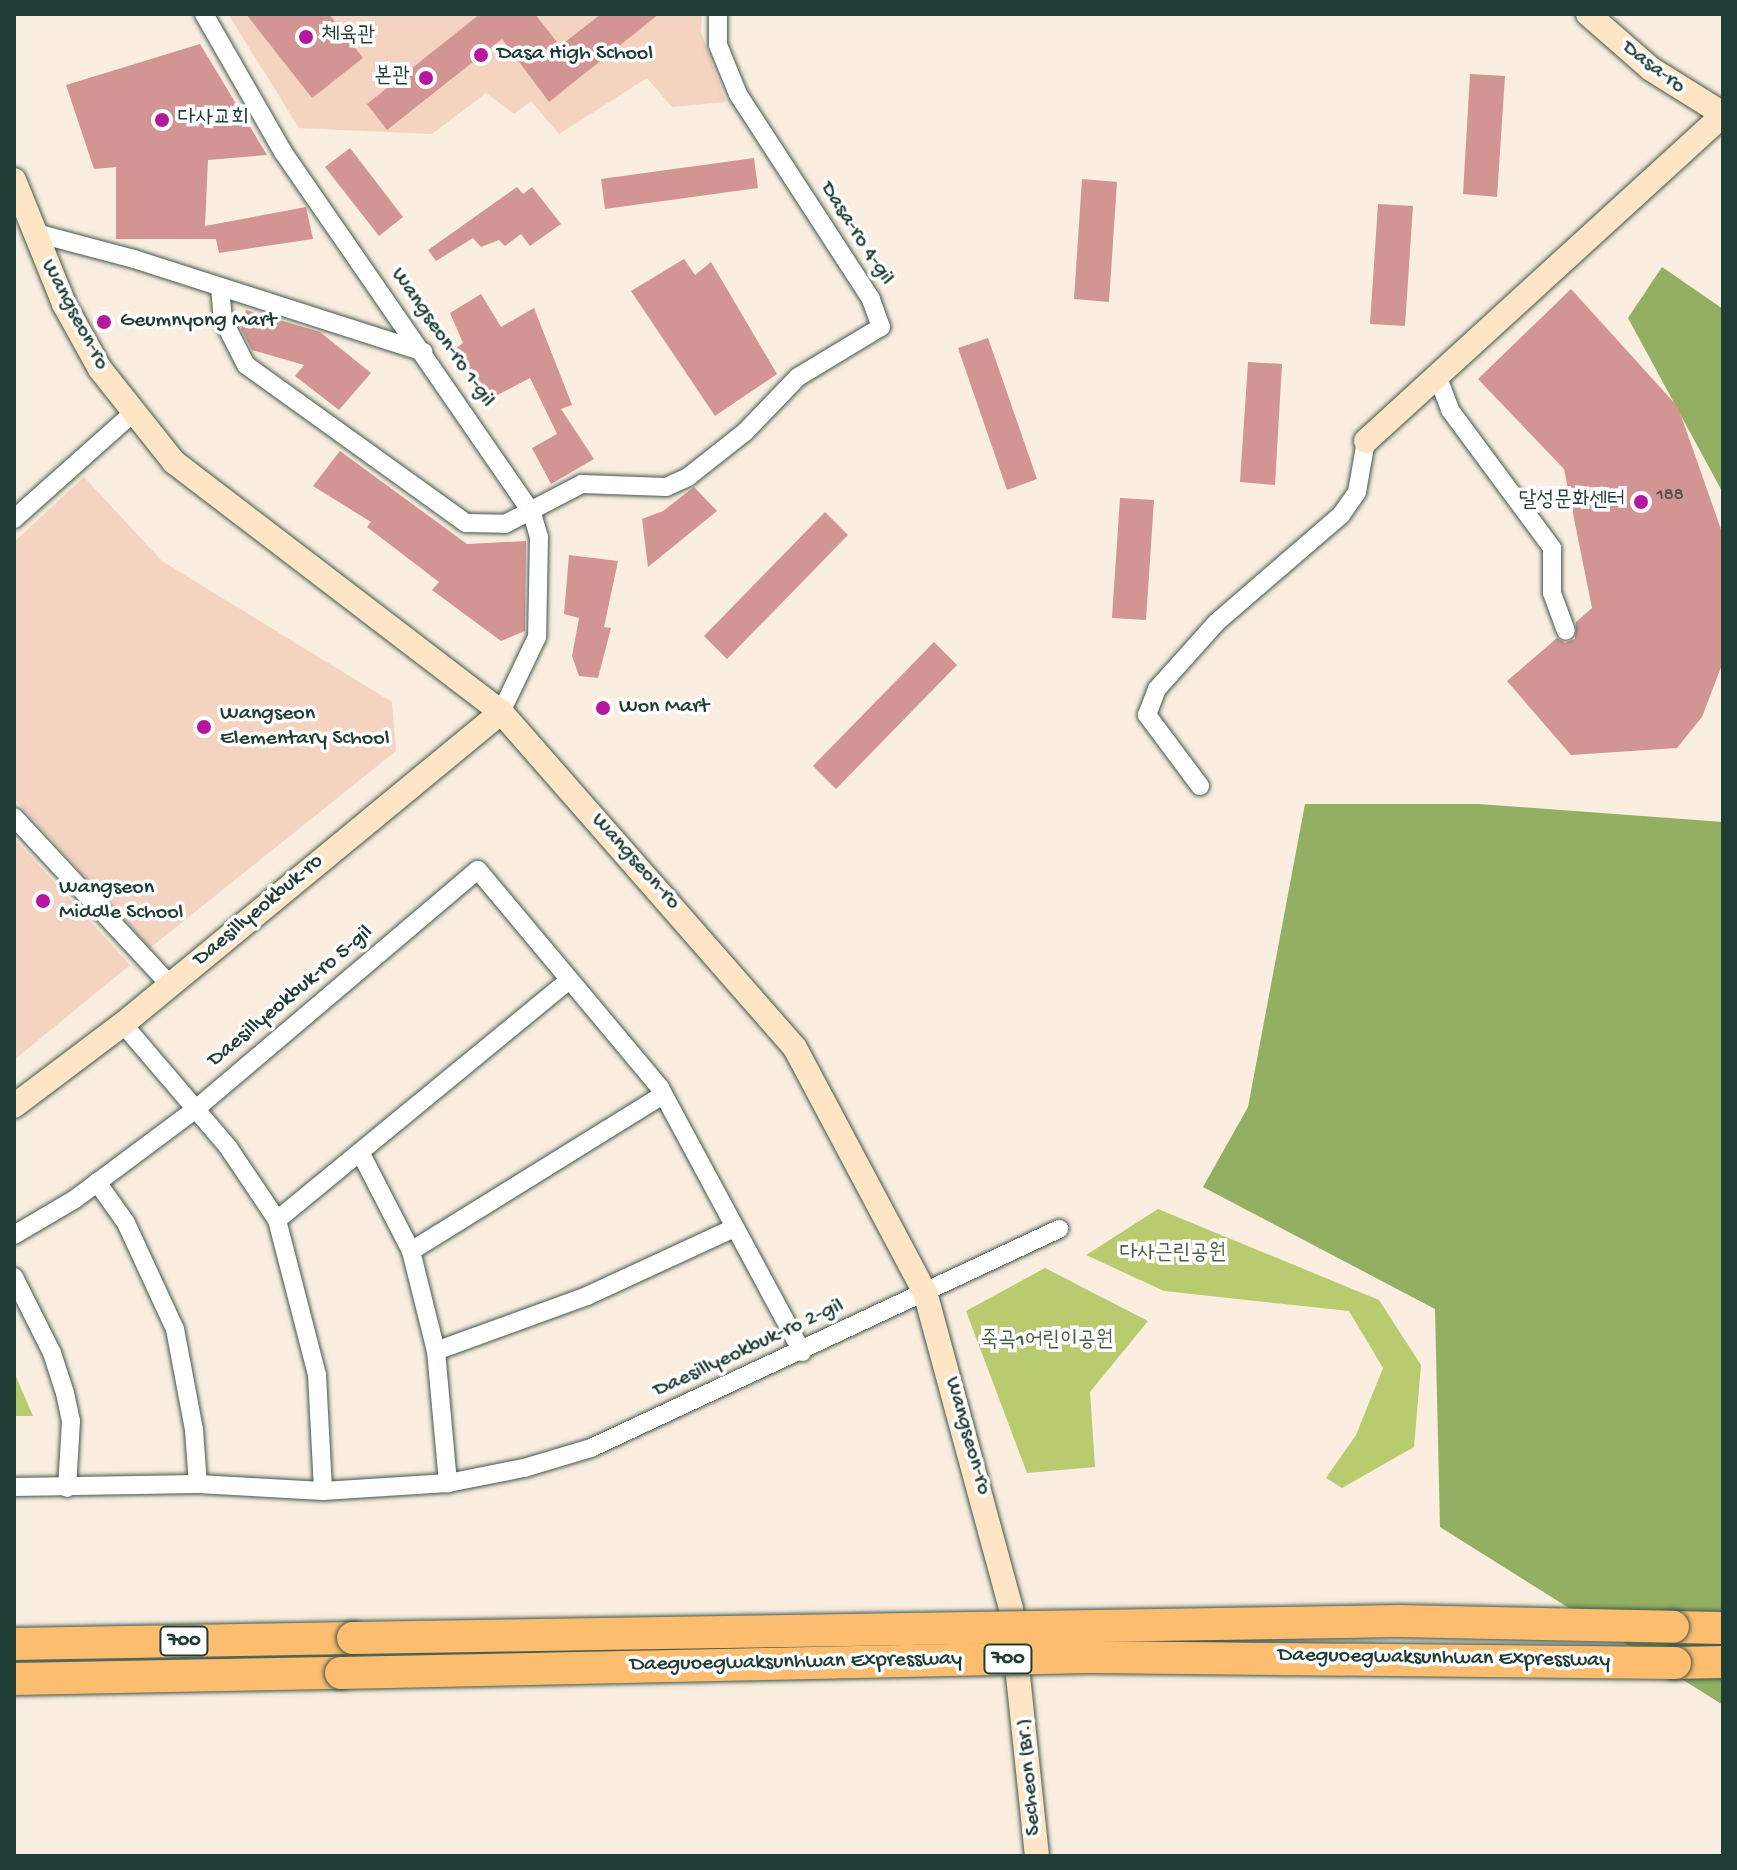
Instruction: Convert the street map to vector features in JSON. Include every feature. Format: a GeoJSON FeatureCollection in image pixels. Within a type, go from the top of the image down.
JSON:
{"type":"FeatureCollection","features":[{"type":"Feature","properties":{"kind":"highway","name":"Daeguoegwaksunhwan Expressway"},"geometry":{"type":"LineString","coordinates":[[14,1644],[1398,1621],[1723,1628]]}},
{"type":"Feature","properties":{"kind":"highway","name":"Daeguoegwaksunhwan Expressway"},"geometry":{"type":"LineString","coordinates":[[14,1679],[1105,1657],[1723,1662]]}},
{"type":"Feature","properties":{"kind":"main road","name":"Dasa-ro"},"geometry":{"type":"LineString","coordinates":[[1588,14],[1651,69],[1723,115]]}},
{"type":"Feature","properties":{"kind":"main road"},"geometry":{"type":"LineString","coordinates":[[1366,441],[1723,115]]}},
{"type":"Feature","properties":{"kind":"main road","name":"Wangseon-ro"},"geometry":{"type":"LineString","coordinates":[[14,180],[32,232],[100,369],[132,414],[185,471],[501,712],[795,1048],[925,1292],[991,1523],[1023,1698]]}},
{"type":"Feature","properties":{"kind":"main road","name":"Daesillyeokbuk-ro"},"geometry":{"type":"LineString","coordinates":[[14,1106],[123,1024],[501,712]]}},
{"type":"Feature","properties":{"kind":"main road","name":"Secheon (Br.)"},"geometry":{"type":"LineString","coordinates":[[1023,1698],[1037,1856]]}},
{"type":"Feature","properties":{"kind":"street","name":"Wangseon-ro 1-gil"},"geometry":{"type":"LineString","coordinates":[[204,14],[283,152],[532,513],[539,537],[537,637],[501,712]]}},
{"type":"Feature","properties":{"kind":"street","name":"Dasa-ro 4-gil"},"geometry":{"type":"LineString","coordinates":[[532,513],[582,484],[666,487],[688,477],[745,432],[798,377],[881,327],[871,299],[738,94],[718,45],[718,14]]}},
{"type":"Feature","properties":{"kind":"street"},"geometry":{"type":"LineString","coordinates":[[32,232],[220,287],[423,352]]}},
{"type":"Feature","properties":{"kind":"street"},"geometry":{"type":"LineString","coordinates":[[220,287],[229,339],[246,365],[266,382],[466,523],[505,524],[532,513]]}},
{"type":"Feature","properties":{"kind":"street"},"geometry":{"type":"LineString","coordinates":[[1438,378],[1450,410],[1552,548],[1552,593],[1566,631]]}},
{"type":"Feature","properties":{"kind":"street"},"geometry":{"type":"LineString","coordinates":[[14,519],[132,414]]}},
{"type":"Feature","properties":{"kind":"street"},"geometry":{"type":"LineString","coordinates":[[1200,786],[1147,715],[1157,689],[1217,622],[1341,515],[1357,492],[1366,441]]}},
{"type":"Feature","properties":{"kind":"street"},"geometry":{"type":"LineString","coordinates":[[14,817],[170,985]]}},
{"type":"Feature","properties":{"kind":"street","name":"Daesillyeokbuk-ro 5-gil"},"geometry":{"type":"LineString","coordinates":[[14,1235],[97,1182],[197,1108],[478,870],[663,1095],[802,1352]]}},
{"type":"Feature","properties":{"kind":"street"},"geometry":{"type":"LineString","coordinates":[[277,1220],[569,980]]}},
{"type":"Feature","properties":{"kind":"street"},"geometry":{"type":"LineString","coordinates":[[123,1024],[197,1108],[277,1220],[317,1375],[323,1491]]}},
{"type":"Feature","properties":{"kind":"street"},"geometry":{"type":"LineString","coordinates":[[411,1251],[663,1095]]}},
{"type":"Feature","properties":{"kind":"street"},"geometry":{"type":"LineString","coordinates":[[360,1152],[411,1251],[436,1351],[448,1483]]}},
{"type":"Feature","properties":{"kind":"street"},"geometry":{"type":"LineString","coordinates":[[97,1182],[126,1223],[175,1329],[194,1430],[198,1484]]}},
{"type":"Feature","properties":{"kind":"street"},"geometry":{"type":"LineString","coordinates":[[436,1351],[587,1296],[734,1228]]}},
{"type":"Feature","properties":{"kind":"street","name":"Daesillyeokbuk-ro 2-gil"},"geometry":{"type":"LineString","coordinates":[[14,1487],[198,1484],[323,1491],[448,1483],[591,1448],[802,1352],[1059,1229]]}},
{"type":"Feature","properties":{"kind":"street"},"geometry":{"type":"LineString","coordinates":[[14,1277],[52,1353],[65,1393],[71,1421],[67,1488]]}},
{"type":"Feature","properties":{"kind":"shaded area","name":"Dasa High School"},"geometry":{"type":"Polygon","coordinates":[[[228,14],[702,14],[701,32],[726,102],[672,107],[647,78],[559,134],[531,101],[514,114],[486,93],[432,134],[299,128],[228,14]]]}},
{"type":"Feature","properties":{"kind":"shaded area","name":"Wangseon Elementary School"},"geometry":{"type":"Polygon","coordinates":[[[84,477],[162,561],[392,702],[396,751],[150,948],[14,798],[14,542],[84,477]]]}},
{"type":"Feature","properties":{"kind":"shaded area","name":"Wangseon Middle School"},"geometry":{"type":"Polygon","coordinates":[[[14,838],[130,965],[14,1060],[14,838]]]}},
{"type":"Feature","properties":{"kind":"green space"},"geometry":{"type":"Polygon","coordinates":[[[1662,267],[1723,309],[1723,493],[1628,318],[1662,267]]]}},
{"type":"Feature","properties":{"kind":"green space"},"geometry":{"type":"Polygon","coordinates":[[[1305,804],[1479,804],[1723,822],[1723,1705],[1440,1527],[1435,1309],[1203,1187],[1248,1107],[1305,804]]]}},
{"type":"Feature","properties":{"kind":"green space","name":"다사근린공원"},"geometry":{"type":"Polygon","coordinates":[[[1158,1209],[1379,1300],[1421,1365],[1414,1447],[1342,1488],[1326,1478],[1356,1435],[1383,1368],[1349,1311],[1164,1291],[1086,1255],[1158,1209]]]}},
{"type":"Feature","properties":{"kind":"green space","name":"죽곡1어린이공원"},"geometry":{"type":"Polygon","coordinates":[[[1045,1268],[1148,1321],[1090,1392],[1095,1467],[1027,1473],[966,1311],[1045,1268]]]}},
{"type":"Feature","properties":{"kind":"green space"},"geometry":{"type":"Polygon","coordinates":[[[14,1372],[33,1416],[14,1416],[14,1372]]]}},
{"type":"Feature","properties":{"kind":"building","name":"체육관"},"geometry":{"type":"Polygon","coordinates":[[[246,14],[329,14],[363,58],[312,98],[246,14]]]}},
{"type":"Feature","properties":{"kind":"building"},"geometry":{"type":"Polygon","coordinates":[[[480,14],[535,14],[560,46],[601,14],[659,14],[549,102],[502,39],[387,130],[367,104],[480,14]]]}},
{"type":"Feature","properties":{"kind":"building","name":"다사교회"},"geometry":{"type":"Polygon","coordinates":[[[200,44],[267,155],[208,160],[205,226],[306,207],[313,239],[219,253],[216,239],[116,239],[116,167],[94,169],[66,85],[200,44]]]}},
{"type":"Feature","properties":{"kind":"building"},"geometry":{"type":"Polygon","coordinates":[[[1470,74],[1505,76],[1497,197],[1463,194],[1470,74]]]}},
{"type":"Feature","properties":{"kind":"building"},"geometry":{"type":"Polygon","coordinates":[[[350,148],[403,217],[379,236],[325,167],[350,148]]]}},
{"type":"Feature","properties":{"kind":"building"},"geometry":{"type":"Polygon","coordinates":[[[754,158],[758,188],[605,209],[601,179],[754,158]]]}},
{"type":"Feature","properties":{"kind":"building"},"geometry":{"type":"Polygon","coordinates":[[[1082,179],[1117,182],[1109,302],[1074,299],[1082,179]]]}},
{"type":"Feature","properties":{"kind":"building"},"geometry":{"type":"Polygon","coordinates":[[[517,187],[523,194],[532,187],[561,224],[530,246],[521,234],[505,246],[499,240],[481,247],[473,238],[436,261],[428,250],[517,187]]]}},
{"type":"Feature","properties":{"kind":"building"},"geometry":{"type":"Polygon","coordinates":[[[1378,204],[1413,206],[1405,326],[1370,324],[1378,204]]]}},
{"type":"Feature","properties":{"kind":"building"},"geometry":{"type":"Polygon","coordinates":[[[684,259],[695,275],[711,262],[777,374],[715,416],[631,291],[684,259]]]}},
{"type":"Feature","properties":{"kind":"building","name":"달성문화센터"},"geometry":{"type":"Polygon","coordinates":[[[1571,289],[1678,407],[1723,535],[1723,662],[1702,717],[1677,748],[1571,755],[1507,681],[1557,638],[1565,643],[1575,639],[1576,622],[1592,608],[1564,469],[1478,379],[1571,289]]]}},
{"type":"Feature","properties":{"kind":"building"},"geometry":{"type":"Polygon","coordinates":[[[481,294],[501,327],[534,308],[572,405],[561,409],[594,459],[551,484],[532,448],[557,434],[530,378],[484,402],[454,350],[463,343],[450,313],[481,294]]]}},
{"type":"Feature","properties":{"kind":"building"},"geometry":{"type":"Polygon","coordinates":[[[246,310],[320,332],[371,373],[339,410],[295,376],[304,365],[252,350],[241,329],[246,310]]]}},
{"type":"Feature","properties":{"kind":"building"},"geometry":{"type":"Polygon","coordinates":[[[988,338],[1037,479],[1007,490],[958,348],[988,338]]]}},
{"type":"Feature","properties":{"kind":"building"},"geometry":{"type":"Polygon","coordinates":[[[1248,362],[1282,364],[1275,485],[1240,482],[1248,362]]]}},
{"type":"Feature","properties":{"kind":"building"},"geometry":{"type":"Polygon","coordinates":[[[340,451],[467,544],[526,541],[525,631],[501,641],[432,590],[439,582],[367,527],[371,522],[313,486],[340,451]]]}},
{"type":"Feature","properties":{"kind":"building"},"geometry":{"type":"Polygon","coordinates":[[[694,487],[717,511],[648,567],[642,519],[663,511],[694,487]]]}},
{"type":"Feature","properties":{"kind":"building"},"geometry":{"type":"Polygon","coordinates":[[[1120,498],[1154,500],[1146,620],[1112,618],[1120,498]]]}},
{"type":"Feature","properties":{"kind":"building"},"geometry":{"type":"Polygon","coordinates":[[[825,512],[848,535],[727,659],[704,636],[825,512]]]}},
{"type":"Feature","properties":{"kind":"building"},"geometry":{"type":"Polygon","coordinates":[[[569,555],[618,561],[604,627],[611,628],[598,678],[579,676],[572,656],[579,618],[564,614],[569,555]]]}},
{"type":"Feature","properties":{"kind":"building"},"geometry":{"type":"Polygon","coordinates":[[[934,642],[957,665],[836,789],[813,766],[934,642]]]}},
{"type":"Feature","properties":{"kind":"place","name":"체육관"},"geometry":{"type":"Point","coordinates":[306,37]}},
{"type":"Feature","properties":{"kind":"place","name":"Dasa High School"},"geometry":{"type":"Point","coordinates":[481,55]}},
{"type":"Feature","properties":{"kind":"place","name":"본관"},"geometry":{"type":"Point","coordinates":[426,78]}},
{"type":"Feature","properties":{"kind":"place","name":"다사교회"},"geometry":{"type":"Point","coordinates":[162,120]}},
{"type":"Feature","properties":{"kind":"place","name":"Geumnyong Mart"},"geometry":{"type":"Point","coordinates":[104,322]}},
{"type":"Feature","properties":{"kind":"place","name":"달성문화센터"},"geometry":{"type":"Point","coordinates":[1641,502]}},
{"type":"Feature","properties":{"kind":"place","name":"Won Mart"},"geometry":{"type":"Point","coordinates":[603,708]}},
{"type":"Feature","properties":{"kind":"place","name":"Wangseon Elementary School"},"geometry":{"type":"Point","coordinates":[204,727]}},
{"type":"Feature","properties":{"kind":"place","name":"Wangseon Middle School"},"geometry":{"type":"Point","coordinates":[43,901]}}]}
